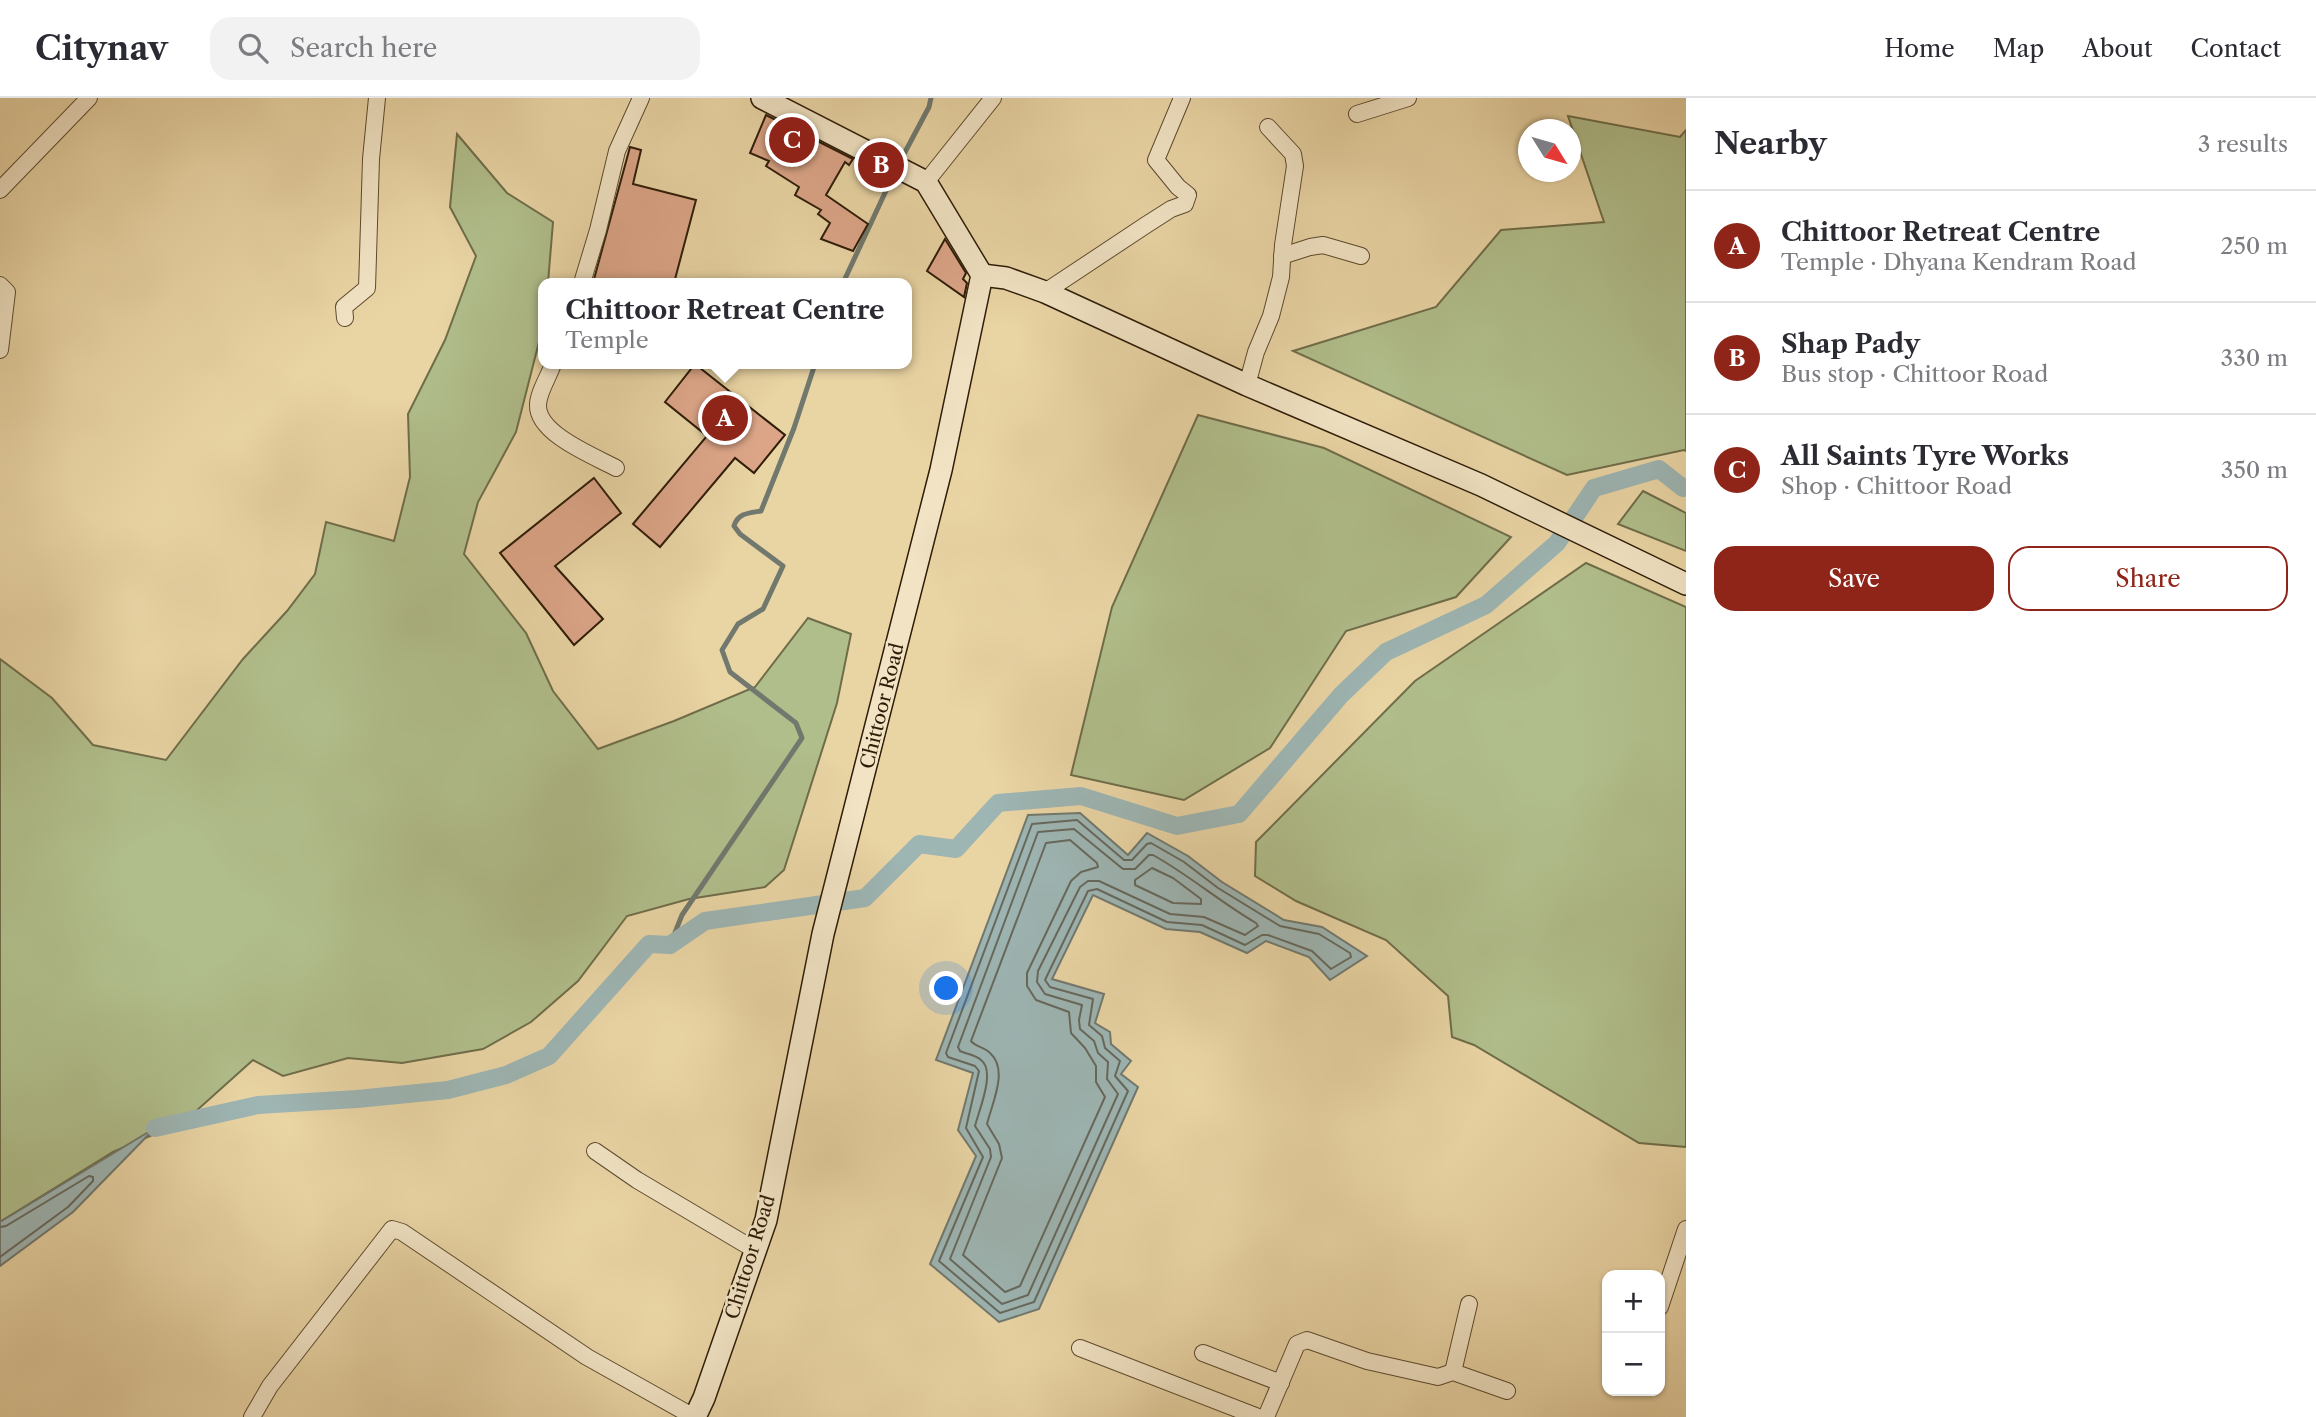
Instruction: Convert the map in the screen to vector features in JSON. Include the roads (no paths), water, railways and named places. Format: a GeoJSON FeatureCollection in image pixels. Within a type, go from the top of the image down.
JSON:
{"type":"FeatureCollection","features":[{"type":"Feature","properties":{"kind":"main road"},"geometry":{"type":"LineString","coordinates":[[762,98],[926,182],[982,275],[1006,278],[1045,292],[1247,385],[1480,485],[1684,583]]}},
{"type":"Feature","properties":{"kind":"main road","name":"Chittoor Road"},"geometry":{"type":"LineString","coordinates":[[694,1417],[704,1398],[766,1220],[823,934],[941,470],[982,275]]}},
{"type":"Feature","properties":{"kind":"street"},"geometry":{"type":"LineString","coordinates":[[345,318],[344,307],[367,288],[371,159],[377,98]]}},
{"type":"Feature","properties":{"kind":"street"},"geometry":{"type":"LineString","coordinates":[[584,278],[617,152],[641,98]]}},
{"type":"Feature","properties":{"kind":"street"},"geometry":{"type":"LineString","coordinates":[[926,182],[993,98]]}},
{"type":"Feature","properties":{"kind":"street"},"geometry":{"type":"LineString","coordinates":[[1045,292],[1163,215],[1185,204],[1188,195],[1156,160],[1182,98]]}},
{"type":"Feature","properties":{"kind":"street"},"geometry":{"type":"LineString","coordinates":[[1357,114],[1408,98]]}},
{"type":"Feature","properties":{"kind":"street"},"geometry":{"type":"LineString","coordinates":[[0,190],[83,99]]}},
{"type":"Feature","properties":{"kind":"street"},"geometry":{"type":"LineString","coordinates":[[1247,385],[1256,352],[1271,316],[1280,277],[1295,166],[1293,154],[1268,127]]}},
{"type":"Feature","properties":{"kind":"street"},"geometry":{"type":"LineString","coordinates":[[1282,256],[1324,245],[1361,256]]}},
{"type":"Feature","properties":{"kind":"street"},"geometry":{"type":"LineString","coordinates":[[0,285],[7,292],[0,350]]}},
{"type":"Feature","properties":{"kind":"street"},"geometry":{"type":"LineString","coordinates":[[551,369],[538,404],[541,418],[551,432],[616,468]]}},
{"type":"Feature","properties":{"kind":"street"},"geometry":{"type":"LineString","coordinates":[[595,1151],[637,1180],[755,1250]]}},
{"type":"Feature","properties":{"kind":"street"},"geometry":{"type":"LineString","coordinates":[[251,1417],[270,1386],[391,1229],[402,1232],[587,1357],[694,1417]]}},
{"type":"Feature","properties":{"kind":"street"},"geometry":{"type":"LineString","coordinates":[[1665,1296],[1681,1259],[1686,1229]]}},
{"type":"Feature","properties":{"kind":"street"},"geometry":{"type":"LineString","coordinates":[[1453,1372],[1469,1304]]}},
{"type":"Feature","properties":{"kind":"street"},"geometry":{"type":"LineString","coordinates":[[1266,1417],[1297,1344],[1307,1340],[1367,1361],[1438,1377],[1453,1372],[1507,1391]]}},
{"type":"Feature","properties":{"kind":"street"},"geometry":{"type":"LineString","coordinates":[[1080,1348],[1258,1417]]}},
{"type":"Feature","properties":{"kind":"street"},"geometry":{"type":"LineString","coordinates":[[1203,1353],[1281,1383]]}},
{"type":"Feature","properties":{"kind":"water"},"geometry":{"type":"Polygon","coordinates":[[[1080,813],[1128,855],[1147,833],[1188,856],[1222,882],[1284,920],[1322,927],[1367,956],[1330,980],[1309,957],[1266,941],[1247,953],[1200,932],[1166,929],[1093,895],[1052,979],[1104,994],[1095,1023],[1110,1032],[1111,1044],[1131,1061],[1121,1074],[1138,1087],[1039,1309],[999,1322],[930,1264],[976,1156],[958,1130],[973,1073],[936,1060],[1028,815],[1080,813]]]}},
{"type":"Feature","properties":{"kind":"water"},"geometry":{"type":"Polygon","coordinates":[[[155,1128],[73,1212],[0,1266],[0,1222],[155,1128]]]}},
{"type":"Feature","properties":{"kind":"waterway"},"geometry":{"type":"LineString","coordinates":[[904,154],[929,107],[931,98]]}},
{"type":"Feature","properties":{"kind":"waterway"},"geometry":{"type":"LineString","coordinates":[[845,278],[891,180]]}},
{"type":"Feature","properties":{"kind":"waterway"},"geometry":{"type":"LineString","coordinates":[[670,945],[682,915],[802,738],[796,723],[730,672],[722,650],[738,624],[763,609],[783,566],[740,534],[734,526],[741,516],[761,511],[794,428],[813,369]]}},
{"type":"Feature","properties":{"kind":"waterway"},"geometry":{"type":"LineString","coordinates":[[155,1128],[258,1105],[448,1090],[506,1075],[549,1056],[649,944],[670,945],[705,921],[865,898],[919,844],[956,849],[998,803],[1081,796],[1177,826],[1239,814],[1341,695],[1386,652],[1486,605],[1557,543],[1594,488],[1659,469],[1683,488],[1686,487]]}},
{"type":"Feature","properties":{"kind":"place","name":"All Saints Tyre Works"},"geometry":{"type":"Point","coordinates":[792,140]}},
{"type":"Feature","properties":{"kind":"place","name":"Shap Pady"},"geometry":{"type":"Point","coordinates":[881,165]}},
{"type":"Feature","properties":{"kind":"place","name":"Chittoor Retreat Centre"},"geometry":{"type":"Point","coordinates":[725,418]}}]}
